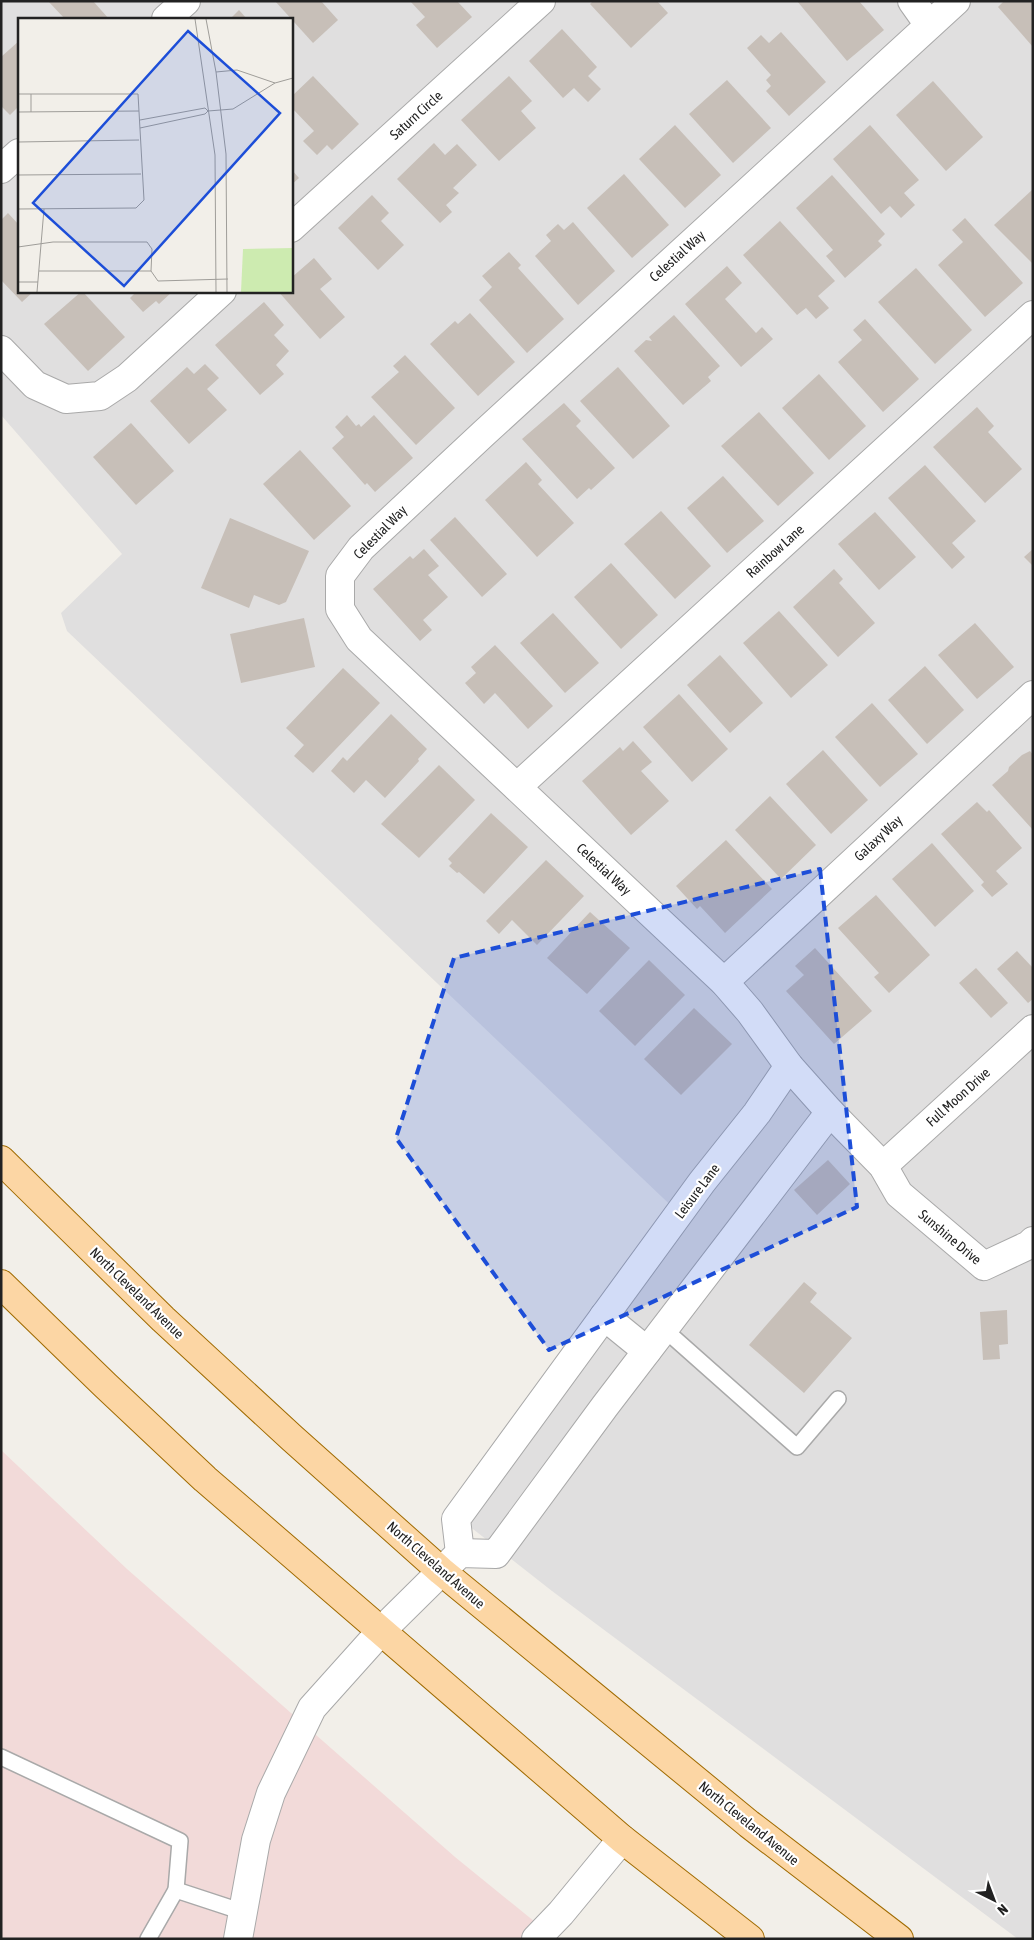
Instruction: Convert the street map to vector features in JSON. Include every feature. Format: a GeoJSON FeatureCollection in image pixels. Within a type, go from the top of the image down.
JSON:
{"type":"FeatureCollection","features":[{"type":"Feature","properties":{"kind":"main road","name":"North Cleveland Avenue"},"geometry":{"type":"LineString","coordinates":[[1,1160],[163,1319],[292,1438],[450,1562],[749,1824],[899,1939]]}},
{"type":"Feature","properties":{"kind":"main road"},"geometry":{"type":"LineString","coordinates":[[1,1284],[104,1385],[205,1479],[382,1630],[622,1840],[750,1939]]}},
{"type":"Feature","properties":{"kind":"street"},"geometry":{"type":"LineString","coordinates":[[167,18],[186,1]]}},
{"type":"Feature","properties":{"kind":"street","name":"Saturn Circle"},"geometry":{"type":"LineString","coordinates":[[292,227],[541,1]]}},
{"type":"Feature","properties":{"kind":"street"},"geometry":{"type":"LineString","coordinates":[[912,1],[930,25]]}},
{"type":"Feature","properties":{"kind":"street","name":"Celestial Way"},"geometry":{"type":"LineString","coordinates":[[883,1166],[830,1112],[789,1066],[750,1012],[724,982],[359,639],[340,610],[340,576],[361,548],[956,1]]}},
{"type":"Feature","properties":{"kind":"street"},"geometry":{"type":"LineString","coordinates":[[1,168],[18,154]]}},
{"type":"Feature","properties":{"kind":"street"},"geometry":{"type":"LineString","coordinates":[[1,350],[35,385],[66,399],[100,396],[127,378],[221,292]]}},
{"type":"Feature","properties":{"kind":"street","name":"Rainbow Lane"},"geometry":{"type":"LineString","coordinates":[[517,787],[1033,315]]}},
{"type":"Feature","properties":{"kind":"street","name":"Galaxy Way"},"geometry":{"type":"LineString","coordinates":[[724,982],[1033,695]]}},
{"type":"Feature","properties":{"kind":"street","name":"Full Moon Drive"},"geometry":{"type":"LineString","coordinates":[[883,1166],[1033,1029]]}},
{"type":"Feature","properties":{"kind":"street","name":"Leisure Lane"},"geometry":{"type":"LineString","coordinates":[[450,1562],[456,1518],[702,1182],[757,1113],[789,1066]]}},
{"type":"Feature","properties":{"kind":"street"},"geometry":{"type":"LineString","coordinates":[[238,1939],[256,1840],[270,1793],[312,1708],[382,1630],[450,1562],[496,1554],[647,1351],[830,1112]]}},
{"type":"Feature","properties":{"kind":"street","name":"Sunshine Drive"},"geometry":{"type":"LineString","coordinates":[[883,1166],[899,1194],[984,1266],[1033,1241]]}},
{"type":"Feature","properties":{"kind":"street"},"geometry":{"type":"LineString","coordinates":[[604,1316],[647,1351]]}},
{"type":"Feature","properties":{"kind":"street"},"geometry":{"type":"LineString","coordinates":[[536,1939],[561,1913],[622,1840]]}},
{"type":"Feature","properties":{"kind":"lane"},"geometry":{"type":"LineString","coordinates":[[664,1329],[797,1447],[838,1399]]}},
{"type":"Feature","properties":{"kind":"lane"},"geometry":{"type":"LineString","coordinates":[[1,1758],[180,1841],[176,1890],[148,1939]]}},
{"type":"Feature","properties":{"kind":"lane"},"geometry":{"type":"LineString","coordinates":[[176,1890],[243,1912]]}},
{"type":"Feature","properties":{"kind":"highlighted area"},"geometry":{"type":"Polygon","coordinates":[[[820,869],[857,1207],[549,1350],[396,1138],[454,958],[820,869]]]}},
{"type":"Feature","properties":{"kind":"shaded area"},"geometry":{"type":"Polygon","coordinates":[[[1,1],[1033,1],[1033,1939],[1018,1939],[552,1591],[464,1522],[683,1217],[67,631],[61,613],[122,554],[1,415],[1,1]]]}},
{"type":"Feature","properties":{"kind":"shaded area"},"geometry":{"type":"Polygon","coordinates":[[[1,1450],[127,1569],[455,1857],[556,1939],[1,1939],[1,1450]]]}},
{"type":"Feature","properties":{"kind":"building"},"geometry":{"type":"Polygon","coordinates":[[[48,1],[93,1],[108,18],[64,18],[48,1]]]}},
{"type":"Feature","properties":{"kind":"building"},"geometry":{"type":"Polygon","coordinates":[[[275,1],[321,1],[338,20],[313,43],[275,1]]]}},
{"type":"Feature","properties":{"kind":"building"},"geometry":{"type":"Polygon","coordinates":[[[410,1],[457,1],[472,17],[437,48],[416,25],[425,17],[410,1]]]}},
{"type":"Feature","properties":{"kind":"building"},"geometry":{"type":"Polygon","coordinates":[[[593,1],[657,1],[668,13],[631,48],[590,4],[593,1]]]}},
{"type":"Feature","properties":{"kind":"building"},"geometry":{"type":"Polygon","coordinates":[[[797,1],[859,1],[884,30],[847,61],[797,1]]]}},
{"type":"Feature","properties":{"kind":"building"},"geometry":{"type":"Polygon","coordinates":[[[1004,1],[1033,1],[1033,47],[998,7],[1004,1]]]}},
{"type":"Feature","properties":{"kind":"building"},"geometry":{"type":"Polygon","coordinates":[[[239,10],[246,18],[231,18],[239,10]]]}},
{"type":"Feature","properties":{"kind":"building"},"geometry":{"type":"Polygon","coordinates":[[[562,29],[597,67],[588,76],[601,89],[588,102],[574,88],[563,98],[529,61],[562,29]]]}},
{"type":"Feature","properties":{"kind":"building"},"geometry":{"type":"Polygon","coordinates":[[[781,32],[826,82],[789,116],[766,91],[771,86],[766,80],[771,75],[747,48],[761,35],[769,43],[781,32]]]}},
{"type":"Feature","properties":{"kind":"building"},"geometry":{"type":"Polygon","coordinates":[[[18,42],[18,107],[10,115],[1,106],[1,57],[18,42]]]}},
{"type":"Feature","properties":{"kind":"building"},"geometry":{"type":"Polygon","coordinates":[[[313,76],[359,124],[332,150],[327,145],[317,155],[303,141],[314,131],[292,108],[292,96],[313,76]]]}},
{"type":"Feature","properties":{"kind":"building"},"geometry":{"type":"Polygon","coordinates":[[[509,76],[532,101],[521,111],[536,128],[499,161],[461,120],[509,76]]]}},
{"type":"Feature","properties":{"kind":"building"},"geometry":{"type":"Polygon","coordinates":[[[727,80],[771,128],[733,163],[689,114],[727,80]]]}},
{"type":"Feature","properties":{"kind":"building"},"geometry":{"type":"Polygon","coordinates":[[[933,81],[983,137],[946,171],[896,115],[933,81]]]}},
{"type":"Feature","properties":{"kind":"building"},"geometry":{"type":"Polygon","coordinates":[[[675,125],[721,175],[685,208],[639,159],[675,125]]]}},
{"type":"Feature","properties":{"kind":"building"},"geometry":{"type":"Polygon","coordinates":[[[870,125],[919,180],[904,193],[915,205],[901,218],[890,206],[881,214],[833,159],[870,125]]]}},
{"type":"Feature","properties":{"kind":"building"},"geometry":{"type":"Polygon","coordinates":[[[434,143],[445,155],[457,144],[477,165],[453,188],[459,193],[446,205],[452,212],[440,223],[397,179],[434,143]]]}},
{"type":"Feature","properties":{"kind":"building"},"geometry":{"type":"Polygon","coordinates":[[[292,170],[299,178],[292,184],[292,170]]]}},
{"type":"Feature","properties":{"kind":"building"},"geometry":{"type":"Polygon","coordinates":[[[624,174],[669,225],[632,258],[587,208],[624,174]]]}},
{"type":"Feature","properties":{"kind":"building"},"geometry":{"type":"Polygon","coordinates":[[[832,175],[885,234],[878,241],[882,245],[845,278],[826,256],[833,250],[796,208],[832,175]]]}},
{"type":"Feature","properties":{"kind":"building"},"geometry":{"type":"Polygon","coordinates":[[[1032,190],[1033,192],[1033,264],[994,225],[1032,190]]]}},
{"type":"Feature","properties":{"kind":"building"},"geometry":{"type":"Polygon","coordinates":[[[372,195],[389,213],[381,221],[404,245],[378,270],[338,228],[372,195]]]}},
{"type":"Feature","properties":{"kind":"building"},"geometry":{"type":"Polygon","coordinates":[[[8,213],[18,224],[18,292],[33,292],[22,302],[1,280],[1,220],[8,213]]]}},
{"type":"Feature","properties":{"kind":"building"},"geometry":{"type":"Polygon","coordinates":[[[965,218],[1023,283],[985,317],[938,265],[963,242],[952,230],[965,218]]]}},
{"type":"Feature","properties":{"kind":"building"},"geometry":{"type":"Polygon","coordinates":[[[780,221],[835,281],[818,296],[829,308],[816,319],[806,308],[797,315],[743,255],[780,221]]]}},
{"type":"Feature","properties":{"kind":"building"},"geometry":{"type":"Polygon","coordinates":[[[573,222],[615,271],[578,305],[535,256],[551,241],[546,235],[558,224],[564,230],[573,222]]]}},
{"type":"Feature","properties":{"kind":"building"},"geometry":{"type":"Polygon","coordinates":[[[509,252],[521,265],[518,268],[564,319],[527,353],[479,300],[492,287],[482,276],[509,252]]]}},
{"type":"Feature","properties":{"kind":"building"},"geometry":{"type":"Polygon","coordinates":[[[314,258],[332,279],[320,289],[345,317],[320,339],[279,292],[292,292],[292,277],[314,258]]]}},
{"type":"Feature","properties":{"kind":"building"},"geometry":{"type":"Polygon","coordinates":[[[727,266],[742,283],[725,299],[756,333],[762,327],[773,339],[741,367],[685,304],[727,266]]]}},
{"type":"Feature","properties":{"kind":"building"},"geometry":{"type":"Polygon","coordinates":[[[916,268],[972,330],[935,364],[878,302],[916,268]]]}},
{"type":"Feature","properties":{"kind":"building"},"geometry":{"type":"Polygon","coordinates":[[[83,292],[125,337],[88,371],[44,324],[83,292]]]}},
{"type":"Feature","properties":{"kind":"building"},"geometry":{"type":"Polygon","coordinates":[[[136,292],[172,292],[159,304],[156,301],[143,312],[130,298],[136,292]]]}},
{"type":"Feature","properties":{"kind":"building"},"geometry":{"type":"Polygon","coordinates":[[[264,302],[284,325],[274,335],[289,351],[276,365],[284,374],[260,395],[215,345],[264,302]]]}},
{"type":"Feature","properties":{"kind":"building"},"geometry":{"type":"Polygon","coordinates":[[[470,313],[515,362],[478,396],[430,344],[455,321],[458,324],[470,313]]]}},
{"type":"Feature","properties":{"kind":"building"},"geometry":{"type":"Polygon","coordinates":[[[674,315],[720,366],[708,377],[711,381],[683,405],[634,351],[646,340],[652,341],[649,337],[674,315]]]}},
{"type":"Feature","properties":{"kind":"building"},"geometry":{"type":"Polygon","coordinates":[[[865,319],[919,379],[883,412],[838,362],[862,340],[853,330],[865,319]]]}},
{"type":"Feature","properties":{"kind":"building"},"geometry":{"type":"Polygon","coordinates":[[[405,355],[455,408],[416,445],[371,397],[399,372],[393,366],[405,355]]]}},
{"type":"Feature","properties":{"kind":"building"},"geometry":{"type":"Polygon","coordinates":[[[205,364],[219,378],[207,389],[227,410],[189,444],[150,401],[187,367],[194,374],[205,364]]]}},
{"type":"Feature","properties":{"kind":"building"},"geometry":{"type":"Polygon","coordinates":[[[618,367],[670,426],[633,459],[580,401],[618,367]]]}},
{"type":"Feature","properties":{"kind":"building"},"geometry":{"type":"Polygon","coordinates":[[[819,374],[866,426],[829,460],[782,408],[819,374]]]}},
{"type":"Feature","properties":{"kind":"building"},"geometry":{"type":"Polygon","coordinates":[[[564,403],[581,421],[576,426],[615,468],[591,490],[589,488],[577,499],[522,439],[564,403]]]}},
{"type":"Feature","properties":{"kind":"building"},"geometry":{"type":"Polygon","coordinates":[[[977,407],[994,426],[988,432],[1022,469],[985,503],[933,447],[977,407]]]}},
{"type":"Feature","properties":{"kind":"building"},"geometry":{"type":"Polygon","coordinates":[[[759,412],[814,473],[778,506],[721,446],[759,412]]]}},
{"type":"Feature","properties":{"kind":"building"},"geometry":{"type":"Polygon","coordinates":[[[347,415],[356,426],[359,424],[361,427],[374,415],[413,458],[375,492],[367,483],[365,485],[332,448],[344,437],[335,427],[347,415]]]}},
{"type":"Feature","properties":{"kind":"building"},"geometry":{"type":"Polygon","coordinates":[[[131,423],[174,471],[136,505],[93,457],[131,423]]]}},
{"type":"Feature","properties":{"kind":"building"},"geometry":{"type":"Polygon","coordinates":[[[300,450],[351,506],[314,540],[263,484],[300,450]]]}},
{"type":"Feature","properties":{"kind":"building"},"geometry":{"type":"Polygon","coordinates":[[[526,462],[542,480],[538,484],[574,523],[537,557],[485,500],[526,462]]]}},
{"type":"Feature","properties":{"kind":"building"},"geometry":{"type":"Polygon","coordinates":[[[925,465],[976,521],[952,543],[965,557],[952,569],[888,498],[925,465]]]}},
{"type":"Feature","properties":{"kind":"building"},"geometry":{"type":"Polygon","coordinates":[[[723,476],[764,521],[727,553],[687,508],[723,476]]]}},
{"type":"Feature","properties":{"kind":"building"},"geometry":{"type":"Polygon","coordinates":[[[661,511],[711,566],[675,599],[624,544],[661,511]]]}},
{"type":"Feature","properties":{"kind":"building"},"geometry":{"type":"Polygon","coordinates":[[[875,512],[916,557],[879,590],[838,544],[875,512]]]}},
{"type":"Feature","properties":{"kind":"building"},"geometry":{"type":"Polygon","coordinates":[[[455,517],[507,574],[482,597],[430,540],[455,517]]]}},
{"type":"Feature","properties":{"kind":"building"},"geometry":{"type":"Polygon","coordinates":[[[230,518],[309,551],[286,602],[279,605],[254,595],[249,608],[201,588],[230,518]]]}},
{"type":"Feature","properties":{"kind":"building"},"geometry":{"type":"Polygon","coordinates":[[[424,549],[439,566],[428,575],[448,597],[423,620],[432,630],[420,641],[373,589],[410,556],[413,559],[424,549]]]}},
{"type":"Feature","properties":{"kind":"building"},"geometry":{"type":"Polygon","coordinates":[[[1033,549],[1033,566],[1024,557],[1033,549]]]}},
{"type":"Feature","properties":{"kind":"building"},"geometry":{"type":"Polygon","coordinates":[[[611,563],[658,615],[621,649],[574,597],[611,563]]]}},
{"type":"Feature","properties":{"kind":"building"},"geometry":{"type":"Polygon","coordinates":[[[834,569],[843,579],[839,583],[875,623],[838,657],[793,607],[834,569]]]}},
{"type":"Feature","properties":{"kind":"building"},"geometry":{"type":"Polygon","coordinates":[[[779,611],[828,665],[791,698],[743,643],[779,611]]]}},
{"type":"Feature","properties":{"kind":"building"},"geometry":{"type":"Polygon","coordinates":[[[553,613],[599,663],[565,693],[520,643],[553,613]]]}},
{"type":"Feature","properties":{"kind":"building"},"geometry":{"type":"Polygon","coordinates":[[[304,618],[315,667],[241,683],[230,634],[304,618]]]}},
{"type":"Feature","properties":{"kind":"building"},"geometry":{"type":"Polygon","coordinates":[[[975,623],[1014,667],[977,699],[938,655],[975,623]]]}},
{"type":"Feature","properties":{"kind":"building"},"geometry":{"type":"Polygon","coordinates":[[[495,645],[553,706],[528,729],[495,693],[484,704],[465,683],[476,673],[471,667],[495,645]]]}},
{"type":"Feature","properties":{"kind":"building"},"geometry":{"type":"Polygon","coordinates":[[[720,655],[763,703],[730,733],[687,685],[720,655]]]}},
{"type":"Feature","properties":{"kind":"building"},"geometry":{"type":"Polygon","coordinates":[[[925,666],[964,710],[927,744],[888,700],[925,666]]]}},
{"type":"Feature","properties":{"kind":"building"},"geometry":{"type":"Polygon","coordinates":[[[343,668],[380,703],[313,773],[294,756],[304,745],[286,728],[343,668]]]}},
{"type":"Feature","properties":{"kind":"building"},"geometry":{"type":"Polygon","coordinates":[[[679,694],[728,749],[692,782],[643,727],[679,694]]]}},
{"type":"Feature","properties":{"kind":"building"},"geometry":{"type":"Polygon","coordinates":[[[872,703],[918,754],[880,787],[835,737],[872,703]]]}},
{"type":"Feature","properties":{"kind":"building"},"geometry":{"type":"Polygon","coordinates":[[[391,714],[427,749],[418,759],[419,761],[385,798],[366,780],[354,793],[331,771],[343,757],[347,761],[391,714]]]}},
{"type":"Feature","properties":{"kind":"building"},"geometry":{"type":"Polygon","coordinates":[[[633,741],[652,762],[641,771],[669,801],[631,835],[582,781],[620,747],[623,751],[633,741]]]}},
{"type":"Feature","properties":{"kind":"building"},"geometry":{"type":"Polygon","coordinates":[[[823,750],[868,800],[831,834],[786,784],[823,750]]]}},
{"type":"Feature","properties":{"kind":"building"},"geometry":{"type":"Polygon","coordinates":[[[1030,751],[1033,755],[1033,830],[992,785],[1022,755],[1030,751]]]}},
{"type":"Feature","properties":{"kind":"building"},"geometry":{"type":"Polygon","coordinates":[[[439,765],[475,800],[419,858],[381,824],[439,765]]]}},
{"type":"Feature","properties":{"kind":"building"},"geometry":{"type":"Polygon","coordinates":[[[770,796],[816,845],[781,879],[735,830],[770,796]]]}},
{"type":"Feature","properties":{"kind":"building"},"geometry":{"type":"Polygon","coordinates":[[[977,802],[987,812],[989,810],[1022,848],[996,871],[1008,884],[992,897],[981,885],[984,882],[941,834],[977,802]]]}},
{"type":"Feature","properties":{"kind":"building"},"geometry":{"type":"Polygon","coordinates":[[[491,813],[528,847],[484,894],[459,872],[457,873],[449,866],[452,863],[448,859],[491,813]]]}},
{"type":"Feature","properties":{"kind":"building"},"geometry":{"type":"Polygon","coordinates":[[[726,840],[772,889],[725,933],[700,906],[697,909],[676,886],[726,840]]]}},
{"type":"Feature","properties":{"kind":"building"},"geometry":{"type":"Polygon","coordinates":[[[932,843],[974,891],[935,927],[892,879],[932,843]]]}},
{"type":"Feature","properties":{"kind":"building"},"geometry":{"type":"Polygon","coordinates":[[[546,860],[584,896],[537,945],[512,920],[499,934],[486,921],[546,860]]]}},
{"type":"Feature","properties":{"kind":"building"},"geometry":{"type":"Polygon","coordinates":[[[876,895],[930,955],[889,993],[874,977],[879,973],[838,928],[876,895]]]}},
{"type":"Feature","properties":{"kind":"building"},"geometry":{"type":"Polygon","coordinates":[[[590,912],[630,948],[587,994],[547,958],[590,912]]]}},
{"type":"Feature","properties":{"kind":"building"},"geometry":{"type":"Polygon","coordinates":[[[815,948],[872,1011],[834,1044],[786,991],[804,975],[795,966],[815,948]]]}},
{"type":"Feature","properties":{"kind":"building"},"geometry":{"type":"Polygon","coordinates":[[[1017,951],[1033,968],[1033,999],[1028,1003],[997,969],[1017,951]]]}},
{"type":"Feature","properties":{"kind":"building"},"geometry":{"type":"Polygon","coordinates":[[[649,960],[685,995],[635,1046],[599,1011],[649,960]]]}},
{"type":"Feature","properties":{"kind":"building"},"geometry":{"type":"Polygon","coordinates":[[[976,968],[1008,1003],[991,1018],[959,983],[976,968]]]}},
{"type":"Feature","properties":{"kind":"building"},"geometry":{"type":"Polygon","coordinates":[[[694,1008],[732,1044],[681,1095],[644,1059],[694,1008]]]}},
{"type":"Feature","properties":{"kind":"building"},"geometry":{"type":"Polygon","coordinates":[[[828,1160],[850,1184],[817,1215],[794,1190],[828,1160]]]}},
{"type":"Feature","properties":{"kind":"building"},"geometry":{"type":"Polygon","coordinates":[[[804,1282],[817,1293],[810,1302],[852,1338],[804,1393],[749,1345],[804,1282]]]}},
{"type":"Feature","properties":{"kind":"building"},"geometry":{"type":"Polygon","coordinates":[[[1007,1310],[1008,1344],[999,1345],[1000,1359],[983,1360],[980,1312],[1007,1310]]]}}]}
